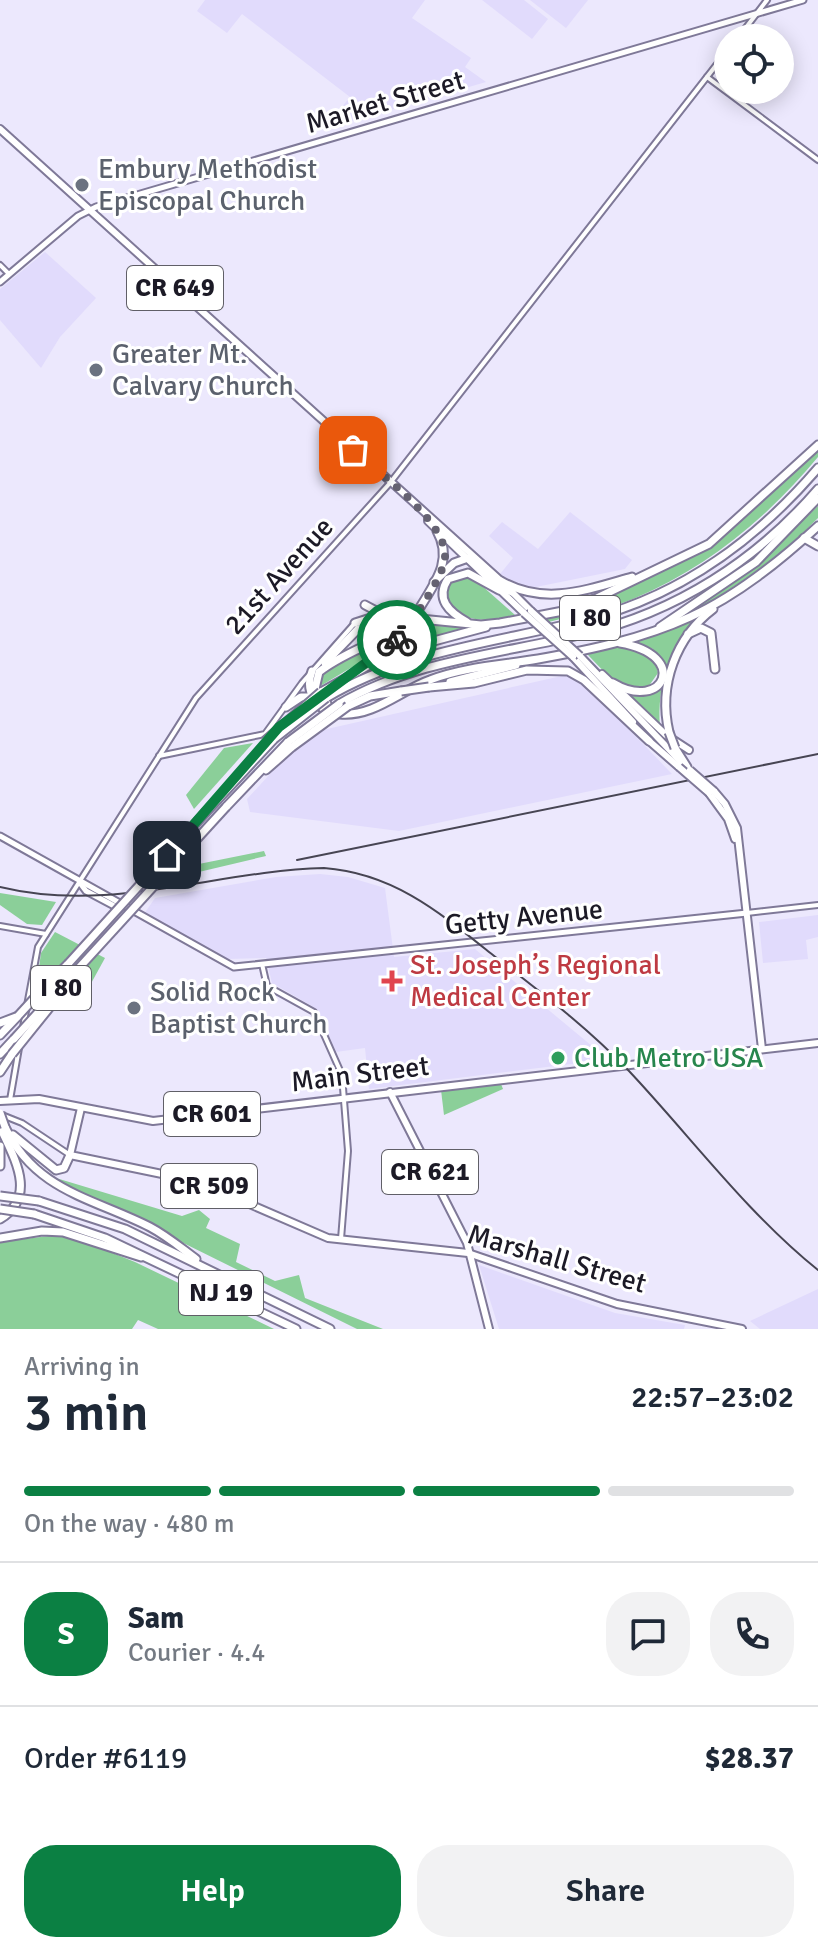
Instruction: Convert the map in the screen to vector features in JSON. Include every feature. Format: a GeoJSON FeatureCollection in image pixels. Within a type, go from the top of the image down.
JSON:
{"type":"FeatureCollection","features":[{"type":"Feature","properties":{"kind":"highway"},"geometry":{"type":"LineString","coordinates":[[369,663],[404,648],[500,623],[563,611],[654,572],[709,544],[818,445]]}},
{"type":"Feature","properties":{"kind":"highway","name":"I 80"},"geometry":{"type":"LineString","coordinates":[[0,1035],[270,740],[324,695],[409,660],[595,617],[657,595],[700,572],[740,545],[775,515],[818,468]]}},
{"type":"Feature","properties":{"kind":"highway","name":"I 80"},"geometry":{"type":"LineString","coordinates":[[0,1054],[226,807],[290,744],[343,705],[374,685],[420,669],[584,634],[659,609],[702,587],[749,556],[818,489]]}},
{"type":"Feature","properties":{"kind":"highway"},"geometry":{"type":"LineString","coordinates":[[655,631],[756,562],[818,498]]}},
{"type":"Feature","properties":{"kind":"highway"},"geometry":{"type":"LineString","coordinates":[[686,768],[669,732],[667,692],[683,639],[694,624],[818,526]]}},
{"type":"Feature","properties":{"kind":"highway"},"geometry":{"type":"LineString","coordinates":[[324,695],[397,639],[434,582],[445,559],[437,531]]}},
{"type":"Feature","properties":{"kind":"highway"},"geometry":{"type":"LineString","coordinates":[[804,538],[818,546]]}},
{"type":"Feature","properties":{"kind":"highway"},"geometry":{"type":"LineString","coordinates":[[434,582],[464,558],[512,592]]}},
{"type":"Feature","properties":{"kind":"highway"},"geometry":{"type":"LineString","coordinates":[[501,581],[533,595],[559,595],[654,572]]}},
{"type":"Feature","properties":{"kind":"highway"},"geometry":{"type":"LineString","coordinates":[[469,623],[450,611],[443,602],[443,589],[448,579],[468,573],[499,590]]}},
{"type":"Feature","properties":{"kind":"highway"},"geometry":{"type":"LineString","coordinates":[[286,707],[301,697],[312,697],[338,714],[356,711],[390,702],[438,677],[534,660],[655,631],[727,597]]}},
{"type":"Feature","properties":{"kind":"highway"},"geometry":{"type":"LineString","coordinates":[[365,605],[386,616]]}},
{"type":"Feature","properties":{"kind":"highway"},"geometry":{"type":"LineString","coordinates":[[355,623],[369,616],[386,616],[500,623]]}},
{"type":"Feature","properties":{"kind":"highway"},"geometry":{"type":"LineString","coordinates":[[316,672],[339,657],[391,634],[408,619]]}},
{"type":"Feature","properties":{"kind":"highway"},"geometry":{"type":"LineString","coordinates":[[312,697],[308,686],[316,672],[358,629],[408,619]]}},
{"type":"Feature","properties":{"kind":"highway"},"geometry":{"type":"LineString","coordinates":[[683,639],[701,628],[711,633],[715,669]]}},
{"type":"Feature","properties":{"kind":"highway"},"geometry":{"type":"LineString","coordinates":[[613,683],[634,693],[647,692],[656,687],[662,674],[661,663],[652,651],[618,642]]}},
{"type":"Feature","properties":{"kind":"highway"},"geometry":{"type":"LineString","coordinates":[[429,687],[534,660]]}},
{"type":"Feature","properties":{"kind":"highway"},"geometry":{"type":"LineString","coordinates":[[343,705],[370,696],[474,683],[527,670],[568,671],[584,680],[649,741]]}},
{"type":"Feature","properties":{"kind":"highway"},"geometry":{"type":"LineString","coordinates":[[316,672],[315,689],[322,701],[340,710],[356,711]]}},
{"type":"Feature","properties":{"kind":"highway"},"geometry":{"type":"LineString","coordinates":[[0,1071],[107,938]]}},
{"type":"Feature","properties":{"kind":"highway"},"geometry":{"type":"LineString","coordinates":[[0,1023],[17,1017]]}},
{"type":"Feature","properties":{"kind":"highway"},"geometry":{"type":"LineString","coordinates":[[0,1114],[19,1170],[21,1187],[15,1207],[0,1219]]}},
{"type":"Feature","properties":{"kind":"highway"},"geometry":{"type":"LineString","coordinates":[[3,1127],[53,1169],[64,1168],[70,1155]]}},
{"type":"Feature","properties":{"kind":"highway"},"geometry":{"type":"LineString","coordinates":[[3,1127],[26,1160],[46,1179],[153,1228],[213,1271]]}},
{"type":"Feature","properties":{"kind":"highway"},"geometry":{"type":"LineString","coordinates":[[0,1146],[0,1166]]}},
{"type":"Feature","properties":{"kind":"highway","name":"NJ 19"},"geometry":{"type":"LineString","coordinates":[[0,1196],[39,1201],[111,1223],[330,1329]]}},
{"type":"Feature","properties":{"kind":"highway","name":"NJ 19"},"geometry":{"type":"LineString","coordinates":[[0,1209],[34,1214],[77,1227],[296,1329]]}},
{"type":"Feature","properties":{"kind":"highway"},"geometry":{"type":"LineString","coordinates":[[3,1237],[48,1230],[72,1233],[133,1256],[146,1257]]}},
{"type":"Feature","properties":{"kind":"main road","name":"Market Street"},"geometry":{"type":"LineString","coordinates":[[0,282],[89,210],[803,0]]}},
{"type":"Feature","properties":{"kind":"main road","name":"CR 649"},"geometry":{"type":"LineString","coordinates":[[0,129],[501,581],[528,612]]}},
{"type":"Feature","properties":{"kind":"main road","name":"CR 649"},"geometry":{"type":"LineString","coordinates":[[408,499],[464,558],[577,656],[734,818],[762,1049]]}},
{"type":"Feature","properties":{"kind":"main road","name":"CR 649"},"geometry":{"type":"LineString","coordinates":[[577,656],[649,741],[686,768],[711,792]]}},
{"type":"Feature","properties":{"kind":"main road"},"geometry":{"type":"LineString","coordinates":[[577,656],[613,683],[666,735],[689,750]]}},
{"type":"Feature","properties":{"kind":"main road"},"geometry":{"type":"LineString","coordinates":[[0,836],[80,882]]}},
{"type":"Feature","properties":{"kind":"main road","name":"Getty Avenue"},"geometry":{"type":"LineString","coordinates":[[80,882],[234,967],[747,913]]}},
{"type":"Feature","properties":{"kind":"main road","name":"CR 601"},"geometry":{"type":"LineString","coordinates":[[762,1049],[818,1043]]}},
{"type":"Feature","properties":{"kind":"main road","name":"Main Street"},"geometry":{"type":"LineString","coordinates":[[0,1101],[39,1099],[153,1121],[762,1049]]}},
{"type":"Feature","properties":{"kind":"main road","name":"CR 621"},"geometry":{"type":"LineString","coordinates":[[390,1092],[465,1240],[489,1329]]}},
{"type":"Feature","properties":{"kind":"main road"},"geometry":{"type":"LineString","coordinates":[[70,1155],[81,1108]]}},
{"type":"Feature","properties":{"kind":"main road","name":"Marshall Street"},"geometry":{"type":"LineString","coordinates":[[70,1155],[196,1181],[324,1236],[468,1253],[617,1304],[721,1322],[742,1329]]}},
{"type":"Feature","properties":{"kind":"street"},"geometry":{"type":"LineString","coordinates":[[749,24],[767,0]]}},
{"type":"Feature","properties":{"kind":"street","name":"21st Avenue"},"geometry":{"type":"LineString","coordinates":[[10,1100],[35,960],[46,934],[201,690],[390,483],[714,68]]}},
{"type":"Feature","properties":{"kind":"street"},"geometry":{"type":"LineString","coordinates":[[707,77],[818,160]]}},
{"type":"Feature","properties":{"kind":"street"},"geometry":{"type":"LineString","coordinates":[[0,265],[9,274]]}},
{"type":"Feature","properties":{"kind":"street"},"geometry":{"type":"LineString","coordinates":[[159,756],[265,734],[355,623]]}},
{"type":"Feature","properties":{"kind":"street","name":"Getty Avenue"},"geometry":{"type":"LineString","coordinates":[[747,913],[818,905]]}},
{"type":"Feature","properties":{"kind":"street"},"geometry":{"type":"LineString","coordinates":[[0,926],[46,934]]}},
{"type":"Feature","properties":{"kind":"street"},"geometry":{"type":"LineString","coordinates":[[262,964],[267,986],[316,1016],[342,1075],[348,1151],[341,1239]]}},
{"type":"Feature","properties":{"kind":"street","name":"Marshall Street"},"geometry":{"type":"LineString","coordinates":[[0,1114],[22,1123],[70,1155]]}},
{"type":"Feature","properties":{"kind":"shaded area"},"geometry":{"type":"Polygon","coordinates":[[[205,0],[425,0],[412,18],[471,58],[465,67],[486,82],[342,124],[333,118],[350,97],[242,14],[227,33],[197,11],[205,0]]]}},
{"type":"Feature","properties":{"kind":"shaded area"},"geometry":{"type":"Polygon","coordinates":[[[482,0],[524,0],[548,19],[532,39],[482,0]]]}},
{"type":"Feature","properties":{"kind":"shaded area"},"geometry":{"type":"Polygon","coordinates":[[[530,0],[588,0],[566,28],[530,0]]]}},
{"type":"Feature","properties":{"kind":"shaded area"},"geometry":{"type":"Polygon","coordinates":[[[45,252],[96,298],[60,337],[41,368],[0,320],[0,289],[45,252]]]}},
{"type":"Feature","properties":{"kind":"shaded area"},"geometry":{"type":"Polygon","coordinates":[[[570,512],[632,560],[625,569],[531,588],[520,586],[500,574],[513,558],[489,536],[502,522],[538,549],[570,512]]]}},
{"type":"Feature","properties":{"kind":"shaded area"},"geometry":{"type":"Polygon","coordinates":[[[575,673],[672,774],[399,831],[250,812],[247,799],[281,762],[318,731],[575,673]]]}},
{"type":"Feature","properties":{"kind":"shaded area","name":"St. Joseph’s Regional Medical Center"},"geometry":{"type":"Polygon","coordinates":[[[320,874],[348,877],[385,888],[394,957],[475,949],[592,1046],[596,1061],[369,1089],[365,1048],[336,1052],[317,1009],[272,983],[266,958],[228,959],[144,914],[155,898],[276,877],[320,874]]]}},
{"type":"Feature","properties":{"kind":"shaded area"},"geometry":{"type":"Polygon","coordinates":[[[818,915],[818,937],[806,940],[808,959],[763,963],[759,922],[818,915]]]}},
{"type":"Feature","properties":{"kind":"shaded area"},"geometry":{"type":"Polygon","coordinates":[[[479,1265],[615,1313],[685,1325],[684,1329],[499,1329],[479,1265]]]}},
{"type":"Feature","properties":{"kind":"shaded area"},"geometry":{"type":"Polygon","coordinates":[[[818,1289],[818,1329],[760,1329],[750,1321],[818,1289]]]}},
{"type":"Feature","properties":{"kind":"green space"},"geometry":{"type":"Polygon","coordinates":[[[818,447],[818,457],[778,501],[734,539],[686,572],[613,606],[549,622],[544,617],[694,556],[818,447]]]}},
{"type":"Feature","properties":{"kind":"green space"},"geometry":{"type":"Polygon","coordinates":[[[818,506],[818,518],[777,555],[701,607],[698,604],[744,574],[818,506]]]}},
{"type":"Feature","properties":{"kind":"green space"},"geometry":{"type":"Polygon","coordinates":[[[456,575],[472,577],[515,615],[477,619],[453,609],[445,602],[446,585],[456,575]]]}},
{"type":"Feature","properties":{"kind":"green space"},"geometry":{"type":"Polygon","coordinates":[[[697,617],[679,640],[667,667],[661,696],[660,726],[627,694],[650,694],[661,683],[664,668],[653,649],[637,642],[697,617]]]}},
{"type":"Feature","properties":{"kind":"green space"},"geometry":{"type":"Polygon","coordinates":[[[412,624],[466,628],[390,648],[412,624]]]}},
{"type":"Feature","properties":{"kind":"green space"},"geometry":{"type":"Polygon","coordinates":[[[394,634],[379,651],[317,688],[320,673],[394,634]]]}},
{"type":"Feature","properties":{"kind":"green space"},"geometry":{"type":"Polygon","coordinates":[[[626,646],[647,654],[654,661],[658,673],[646,690],[636,690],[619,683],[585,652],[626,646]]]}},
{"type":"Feature","properties":{"kind":"green space"},"geometry":{"type":"Polygon","coordinates":[[[253,743],[194,809],[186,795],[224,748],[253,743]]]}},
{"type":"Feature","properties":{"kind":"green space"},"geometry":{"type":"Polygon","coordinates":[[[264,851],[266,856],[165,880],[174,869],[264,851]]]}},
{"type":"Feature","properties":{"kind":"green space"},"geometry":{"type":"Polygon","coordinates":[[[0,893],[56,902],[42,925],[27,924],[0,905],[0,893]]]}},
{"type":"Feature","properties":{"kind":"green space"},"geometry":{"type":"Polygon","coordinates":[[[55,932],[105,958],[83,998],[36,989],[41,953],[55,932]]]}},
{"type":"Feature","properties":{"kind":"green space"},"geometry":{"type":"Polygon","coordinates":[[[501,1084],[503,1089],[444,1115],[441,1090],[501,1084]]]}},
{"type":"Feature","properties":{"kind":"green space"},"geometry":{"type":"Polygon","coordinates":[[[46,1175],[182,1216],[199,1210],[210,1219],[206,1228],[240,1244],[236,1262],[275,1281],[299,1275],[305,1298],[383,1329],[357,1329],[46,1175]]]}},
{"type":"Feature","properties":{"kind":"green space"},"geometry":{"type":"Polygon","coordinates":[[[65,1234],[135,1262],[274,1329],[158,1329],[138,1320],[132,1329],[0,1329],[0,1242],[65,1234]]]}},
{"type":"Feature","properties":{"kind":"railway"},"geometry":{"type":"LineString","coordinates":[[297,860],[818,754]]}},
{"type":"Feature","properties":{"kind":"railway"},"geometry":{"type":"LineString","coordinates":[[0,887],[41,894],[122,894],[243,876],[324,868],[349,871],[393,886],[451,922],[596,1039],[629,1071],[767,1224],[818,1270]]}},
{"type":"Feature","properties":{"kind":"way so far"},"geometry":{"type":"LineString","coordinates":[[353,450],[408,499],[437,531],[445,550],[444,565],[415,616],[397,640]]}},
{"type":"Feature","properties":{"kind":"place","name":"Embury Methodist Episcopal Church"},"geometry":{"type":"Point","coordinates":[82,185]}},
{"type":"Feature","properties":{"kind":"place","name":"Greater Mt. Calvary Church"},"geometry":{"type":"Point","coordinates":[96,370]}},
{"type":"Feature","properties":{"kind":"place","name":"St. Joseph’s Regional Medical Center"},"geometry":{"type":"Point","coordinates":[392,981]}},
{"type":"Feature","properties":{"kind":"place","name":"Solid Rock Baptist Church"},"geometry":{"type":"Point","coordinates":[134,1008]}},
{"type":"Feature","properties":{"kind":"place","name":"Club Metro USA"},"geometry":{"type":"Point","coordinates":[558,1058]}},
{"type":"Feature","properties":{"kind":"route"},"geometry":{"type":"LineString","coordinates":[[167,855],[279,727],[321,692],[369,663],[397,640]]}}]}
